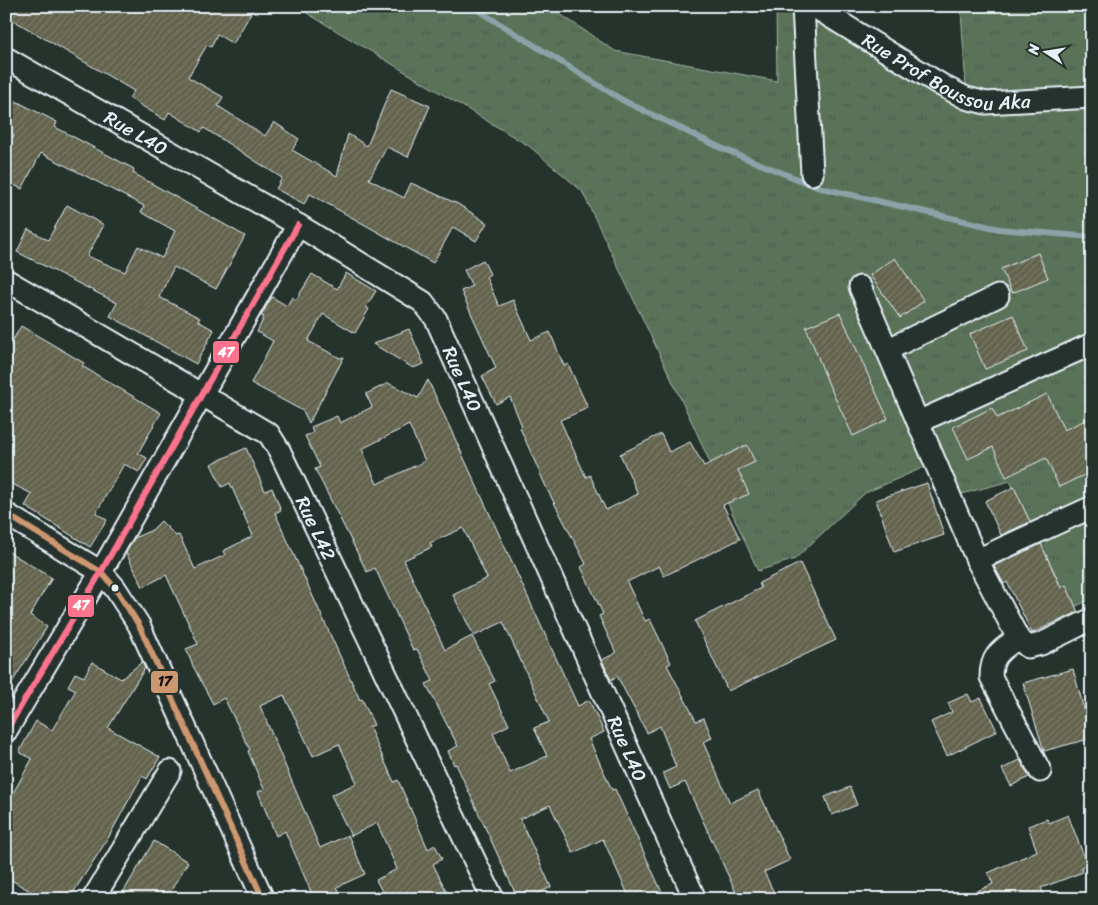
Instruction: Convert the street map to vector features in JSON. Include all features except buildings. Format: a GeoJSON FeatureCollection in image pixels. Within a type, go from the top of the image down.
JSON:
{"type":"FeatureCollection","features":[{"type":"Feature","properties":{"kind":"street"},"geometry":{"type":"LineString","coordinates":[[803,6],[812,174]]}},
{"type":"Feature","properties":{"kind":"street","name":"Rue Prof Boussou Aka"},"geometry":{"type":"LineString","coordinates":[[813,6],[943,86],[966,98],[986,103],[1092,97]]}},
{"type":"Feature","properties":{"kind":"street","name":"Rue L40"},"geometry":{"type":"LineString","coordinates":[[6,58],[298,225],[409,292],[422,302],[436,319],[696,899]]}},
{"type":"Feature","properties":{"kind":"street"},"geometry":{"type":"LineString","coordinates":[[6,731],[101,572],[200,394],[298,225]]}},
{"type":"Feature","properties":{"kind":"street","name":"Rue L42"},"geometry":{"type":"LineString","coordinates":[[6,280],[269,434],[279,450],[493,899]]}},
{"type":"Feature","properties":{"kind":"street"},"geometry":{"type":"LineString","coordinates":[[860,287],[977,560],[1018,638],[1028,647],[1092,619]]}},
{"type":"Feature","properties":{"kind":"street"},"geometry":{"type":"LineString","coordinates":[[887,350],[998,296]]}},
{"type":"Feature","properties":{"kind":"street"},"geometry":{"type":"LineString","coordinates":[[918,422],[1092,344]]}},
{"type":"Feature","properties":{"kind":"street"},"geometry":{"type":"LineString","coordinates":[[977,560],[1092,507]]}},
{"type":"Feature","properties":{"kind":"street"},"geometry":{"type":"LineString","coordinates":[[6,514],[101,572],[115,588],[139,625],[262,899]]}},
{"type":"Feature","properties":{"kind":"street"},"geometry":{"type":"LineString","coordinates":[[1018,638],[1000,650],[991,662],[992,677],[1040,771]]}},
{"type":"Feature","properties":{"kind":"street"},"geometry":{"type":"LineString","coordinates":[[94,899],[170,771]]}},
{"type":"Feature","properties":{"kind":"green space"},"geometry":{"type":"Polygon","coordinates":[[[295,6],[548,6],[615,51],[777,81],[776,6],[826,6],[966,89],[961,10],[1009,6],[1092,6],[1092,599],[1072,608],[1010,481],[947,498],[938,461],[865,493],[795,559],[758,571],[695,429],[582,191],[529,146],[295,6]]]}},
{"type":"Feature","properties":{"kind":"waterway"},"geometry":{"type":"LineString","coordinates":[[471,6],[624,101],[721,148],[817,187],[999,229],[1092,237]]}},
{"type":"Feature","properties":{"kind":"transit line","name":"47"},"geometry":{"type":"LineString","coordinates":[[6,731],[101,572],[298,225]]}},
{"type":"Feature","properties":{"kind":"transit line","name":"17"},"geometry":{"type":"LineString","coordinates":[[6,514],[101,572],[115,588],[139,625],[263,899]]}}]}
